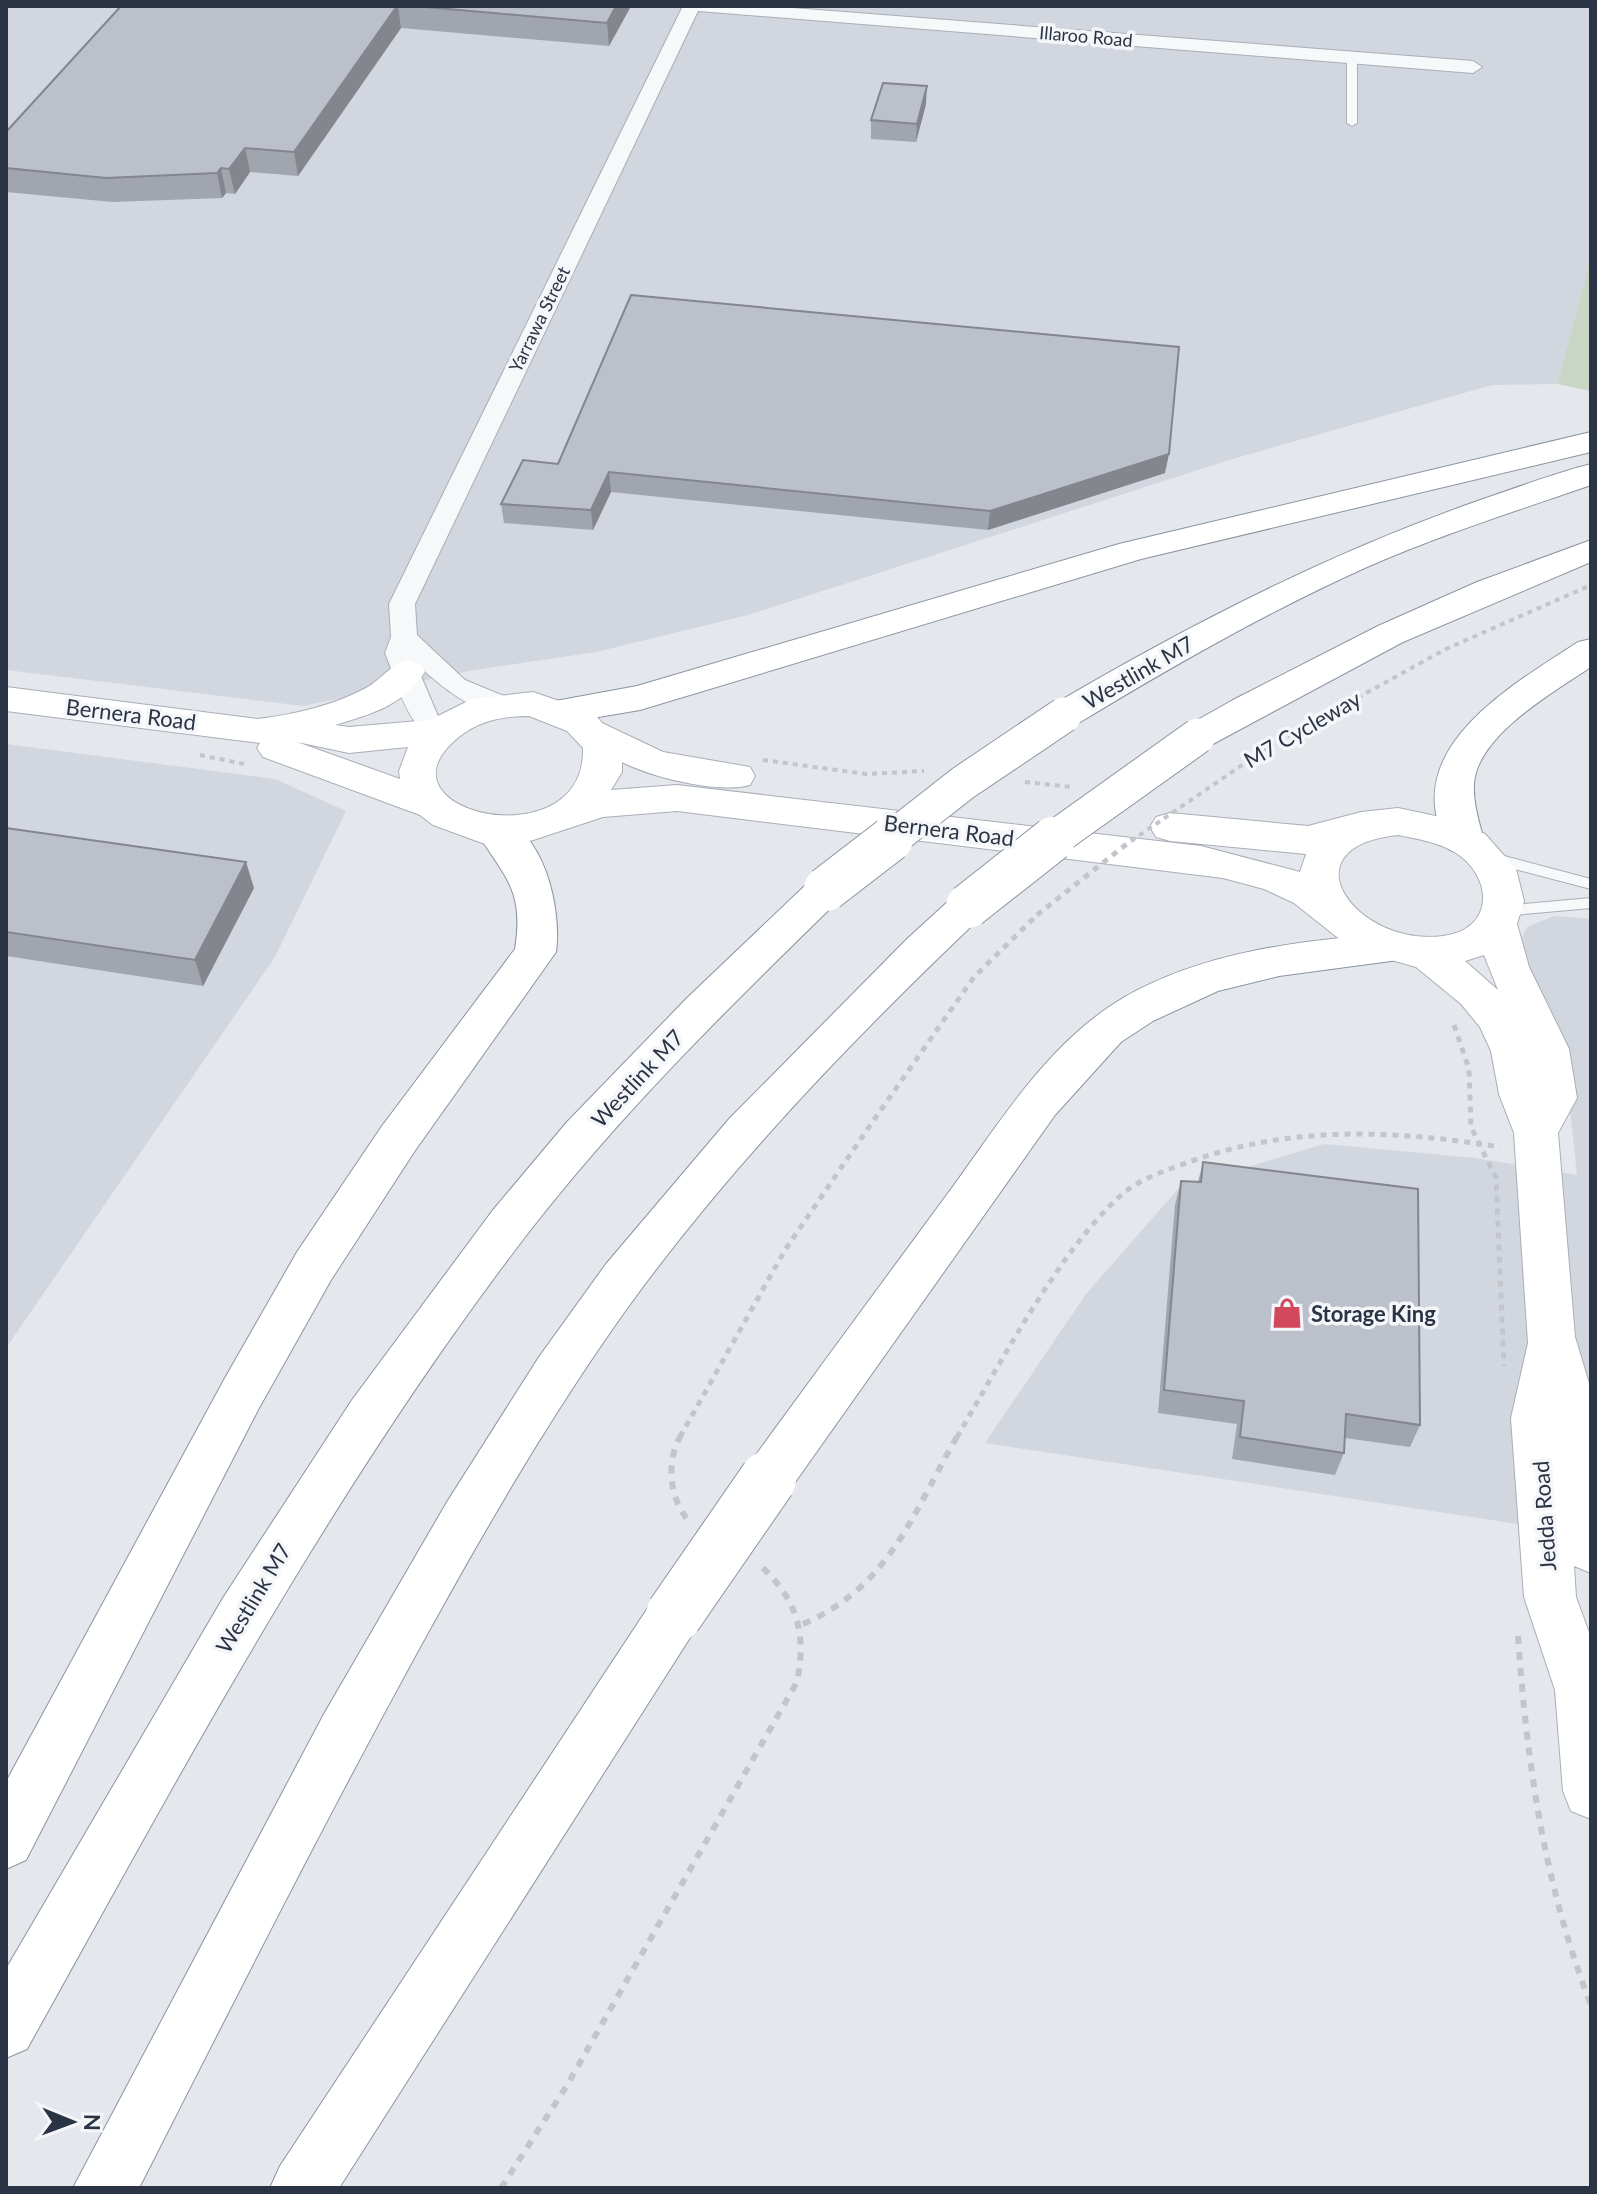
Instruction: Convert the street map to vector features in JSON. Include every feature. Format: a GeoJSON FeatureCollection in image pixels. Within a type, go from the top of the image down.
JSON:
{"type":"FeatureCollection","features":[{"type":"Feature","properties":{"kind":"main road"},"geometry":{"type":"LineString","coordinates":[[563,711],[640,698],[1131,551],[1588,453]]}},
{"type":"Feature","properties":{"kind":"main road","name":"Westlink M7"},"geometry":{"type":"LineString","coordinates":[[6,2028],[168,1741],[302,1515],[423,1335],[510,1221],[606,1109],[705,1005],[826,889],[963,783],[1064,715],[1141,668],[1258,605],[1358,559],[1462,518],[1588,453]]}},
{"type":"Feature","properties":{"kind":"main road"},"geometry":{"type":"LineString","coordinates":[[105,2188],[330,1759],[489,1477],[558,1372],[674,1213],[786,1084],[882,985],[968,906],[1087,812],[1198,736],[1311,671],[1431,612],[1591,550]]}},
{"type":"Feature","properties":{"kind":"main road"},"geometry":{"type":"LineString","coordinates":[[1536,1133],[1555,1098],[1547,1049],[1508,967],[1500,918],[1502,883],[1474,848],[1454,782],[1460,760],[1471,742],[1497,717],[1591,650]]}},
{"type":"Feature","properties":{"kind":"main road"},"geometry":{"type":"LineString","coordinates":[[267,742],[371,704],[390,692],[406,654]]}},
{"type":"Feature","properties":{"kind":"main road","name":"Bernera Road"},"geometry":{"type":"LineString","coordinates":[[6,699],[267,742],[349,740],[440,731]]}},
{"type":"Feature","properties":{"kind":"main road"},"geometry":{"type":"LineString","coordinates":[[533,704],[563,711],[595,733],[604,749],[605,767],[599,785],[585,801],[565,815],[543,824],[495,829],[449,817],[433,805],[419,781],[421,755],[440,731],[458,718],[501,705],[533,704]]}},
{"type":"Feature","properties":{"kind":"main road","name":"Bernera Road"},"geometry":{"type":"LineString","coordinates":[[595,733],[654,763],[754,778],[1256,838],[1308,840],[1349,830]]}},
{"type":"Feature","properties":{"kind":"main road","name":"Bernera Road"},"geometry":{"type":"LineString","coordinates":[[267,742],[433,805]]}},
{"type":"Feature","properties":{"kind":"main road","name":"Bernera Road"},"geometry":{"type":"LineString","coordinates":[[565,815],[602,804],[677,798],[1044,841],[1250,870],[1288,883],[1326,904]]}},
{"type":"Feature","properties":{"kind":"main road"},"geometry":{"type":"LineString","coordinates":[[1409,950],[1353,930],[1326,904],[1317,883],[1318,861],[1329,843],[1349,830],[1366,824],[1405,821],[1425,825],[1474,848]]}},
{"type":"Feature","properties":{"kind":"main road"},"geometry":{"type":"LineString","coordinates":[[6,1840],[242,1393],[314,1266],[398,1139],[535,952],[540,928],[538,897],[513,849],[495,829]]}},
{"type":"Feature","properties":{"kind":"main road"},"geometry":{"type":"LineString","coordinates":[[302,2188],[674,1615],[768,1479],[1039,1103],[1076,1059],[1107,1031],[1182,988],[1222,973],[1300,956],[1468,946],[1485,937],[1500,918]]}},
{"type":"Feature","properties":{"kind":"main road","name":"Jedda Road"},"geometry":{"type":"LineString","coordinates":[[1409,950],[1476,993],[1497,1018],[1513,1051],[1521,1094],[1536,1133],[1551,1337],[1574,1416],[1591,1549]]}},
{"type":"Feature","properties":{"kind":"main road","name":"Jedda Road"},"geometry":{"type":"LineString","coordinates":[[1551,1337],[1536,1418],[1550,1597],[1586,1665],[1591,1791]]}},
{"type":"Feature","properties":{"kind":"street","name":"Yarrawa Street"},"geometry":{"type":"LineString","coordinates":[[440,731],[427,721],[406,654],[402,604],[692,6]]}},
{"type":"Feature","properties":{"kind":"street","name":"Illaroo Road"},"geometry":{"type":"LineString","coordinates":[[699,6],[1473,67]]}},
{"type":"Feature","properties":{"kind":"street"},"geometry":{"type":"LineString","coordinates":[[406,654],[456,686],[501,705]]}},
{"type":"Feature","properties":{"kind":"lane"},"geometry":{"type":"LineString","coordinates":[[1352,57],[1352,123]]}},
{"type":"Feature","properties":{"kind":"lane"},"geometry":{"type":"LineString","coordinates":[[1474,848],[1591,884]]}},
{"type":"Feature","properties":{"kind":"lane"},"geometry":{"type":"LineString","coordinates":[[1500,918],[1591,903]]}},
{"type":"Feature","properties":{"kind":"path","name":"M7 Cycleway"},"geometry":{"type":"LineString","coordinates":[[1037,915],[1159,819],[1270,746],[1446,649],[1591,585]]}},
{"type":"Feature","properties":{"kind":"path"},"geometry":{"type":"LineString","coordinates":[[196,754],[267,742]]}},
{"type":"Feature","properties":{"kind":"path"},"geometry":{"type":"LineString","coordinates":[[803,1624],[845,1604],[879,1572],[989,1382],[1071,1253],[1122,1195],[1151,1177],[1199,1157],[1295,1134],[1357,1131],[1479,1143],[1471,1127],[1465,1048],[1446,1014]]}},
{"type":"Feature","properties":{"kind":"shaded area"},"geometry":{"type":"Polygon","coordinates":[[[6,6],[1591,6],[1591,258],[1557,384],[1492,385],[1229,460],[748,615],[596,652],[474,670],[303,706],[6,670],[6,6]]]}},
{"type":"Feature","properties":{"kind":"shaded area"},"geometry":{"type":"Polygon","coordinates":[[[6,744],[275,779],[346,811],[275,957],[6,1348],[6,744]]]}},
{"type":"Feature","properties":{"kind":"shaded area"},"geometry":{"type":"Polygon","coordinates":[[[1554,916],[1591,919],[1591,1535],[985,1443],[1086,1294],[1179,1188],[1324,1144],[1475,1158],[1577,1175],[1565,1063],[1526,974],[1521,940],[1527,927],[1554,916]]]}},
{"type":"Feature","properties":{"kind":"green space"},"geometry":{"type":"Polygon","coordinates":[[[1591,258],[1591,391],[1557,384],[1591,258]]]}},
{"type":"Feature","properties":{"kind":"building"},"geometry":{"type":"Polygon","coordinates":[[[121,6],[397,6],[294,152],[245,148],[229,169],[221,168],[217,173],[106,178],[6,168],[6,132],[121,6]]]}},
{"type":"Feature","properties":{"kind":"building"},"geometry":{"type":"Polygon","coordinates":[[[414,6],[616,6],[607,23],[414,6]]]}},
{"type":"Feature","properties":{"kind":"building"},"geometry":{"type":"Polygon","coordinates":[[[883,83],[927,86],[917,124],[871,120],[883,83]]]}},
{"type":"Feature","properties":{"kind":"building"},"geometry":{"type":"Polygon","coordinates":[[[631,295],[1179,347],[1169,454],[990,511],[609,472],[591,510],[501,504],[523,460],[558,464],[631,295]]]}},
{"type":"Feature","properties":{"kind":"building"},"geometry":{"type":"Polygon","coordinates":[[[6,828],[246,862],[195,960],[6,932],[6,828]]]}},
{"type":"Feature","properties":{"kind":"building","name":"Storage King"},"geometry":{"type":"Polygon","coordinates":[[[1203,1162],[1418,1189],[1420,1425],[1346,1414],[1344,1453],[1240,1437],[1244,1401],[1164,1390],[1181,1181],[1201,1182],[1203,1162]]]}},
{"type":"Feature","properties":{"kind":"place","name":"Storage King"},"geometry":{"type":"Point","coordinates":[1287,1313]}}]}
